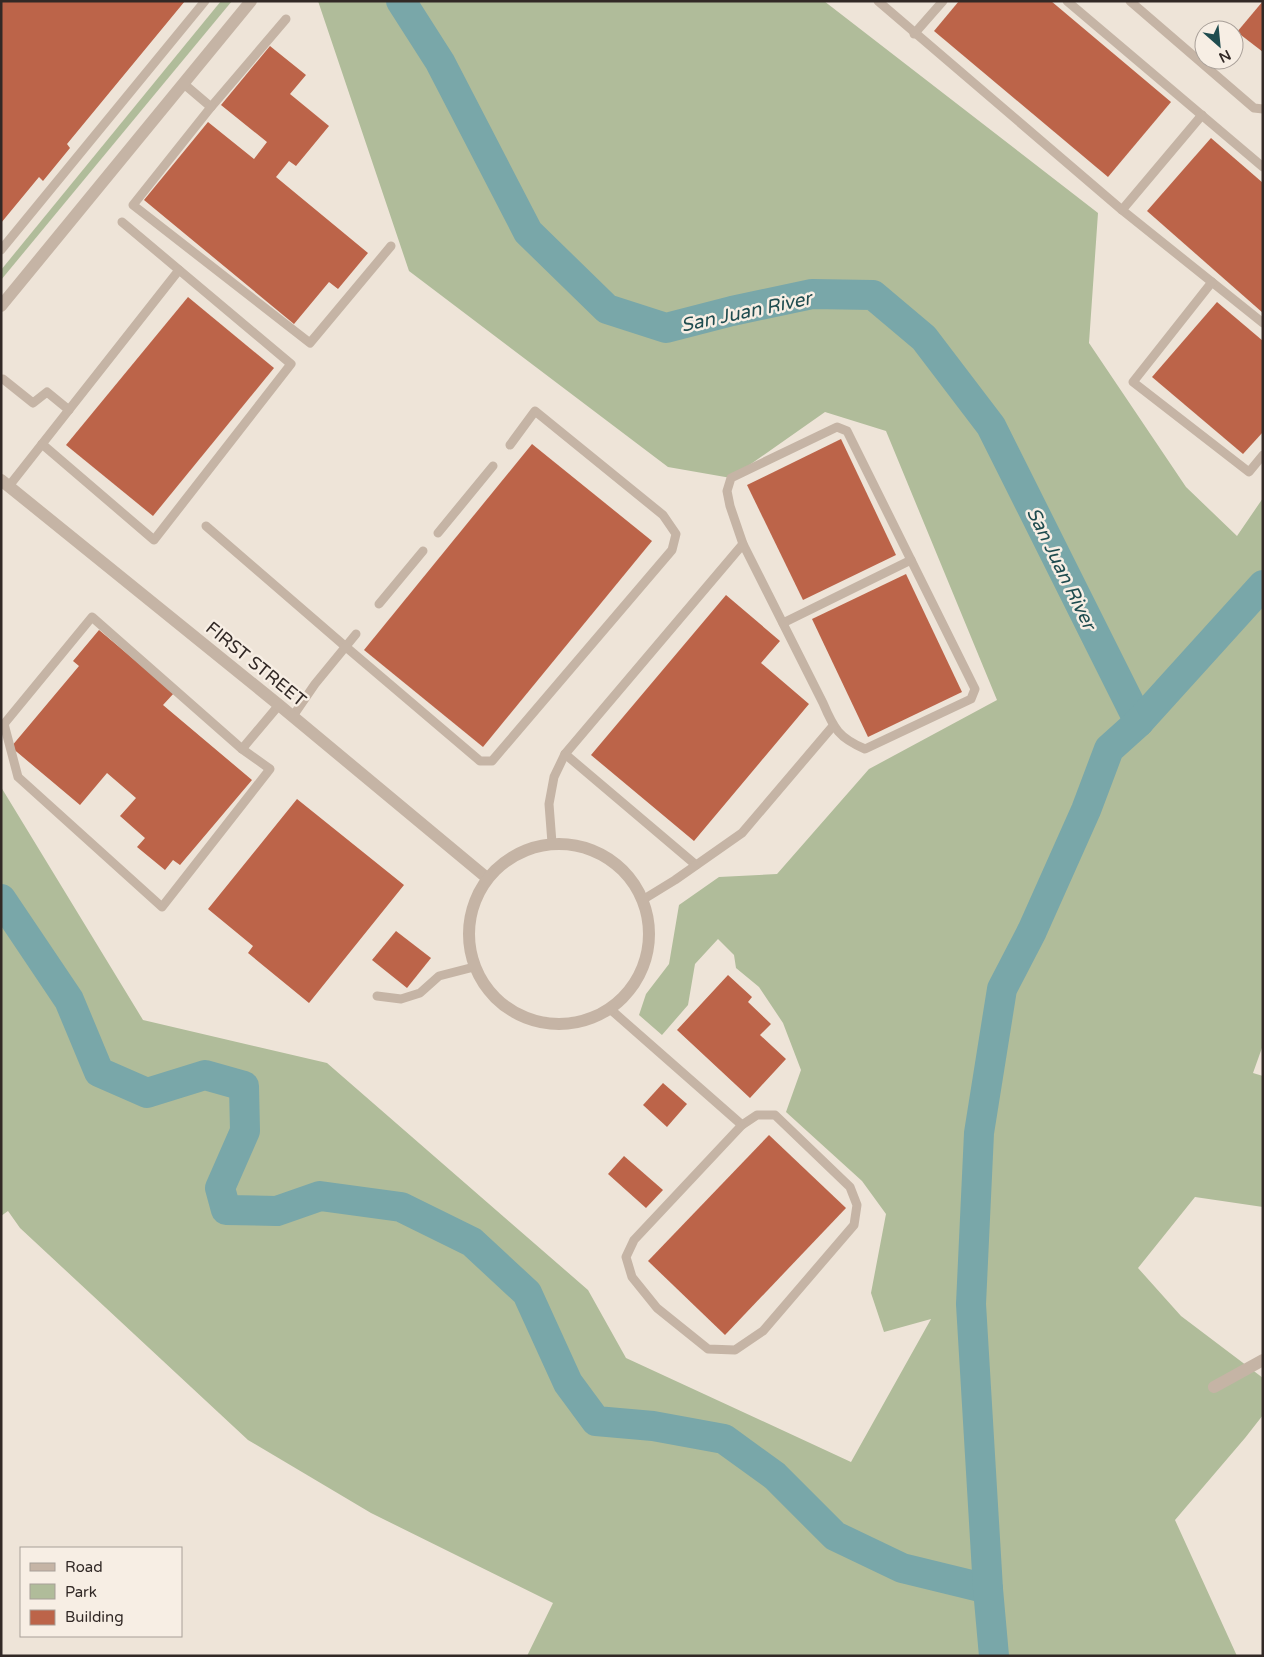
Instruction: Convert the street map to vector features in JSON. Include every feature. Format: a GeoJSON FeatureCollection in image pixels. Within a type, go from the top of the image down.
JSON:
{"type":"FeatureCollection","features":[{"type":"Feature","properties":{"kind":"street"},"geometry":{"type":"LineString","coordinates":[[1,306],[251,1]]}},
{"type":"Feature","properties":{"kind":"street","name":"FIRST STREET"},"geometry":{"type":"LineString","coordinates":[[5,483],[293,716],[487,878]]}},
{"type":"Feature","properties":{"kind":"street"},"geometry":{"type":"LineString","coordinates":[[552,843],[590,848],[623,868],[644,899],[651,940],[638,979],[610,1009],[581,1022],[548,1024],[517,1015],[491,995],[474,967],[468,921],[487,878],[516,854],[552,843]]}},
{"type":"Feature","properties":{"kind":"street"},"geometry":{"type":"LineString","coordinates":[[1214,1387],[1263,1360]]}},
{"type":"Feature","properties":{"kind":"lane"},"geometry":{"type":"LineString","coordinates":[[1,250],[205,1]]}},
{"type":"Feature","properties":{"kind":"lane"},"geometry":{"type":"LineString","coordinates":[[878,1],[914,34],[1122,210],[1263,323]]}},
{"type":"Feature","properties":{"kind":"lane"},"geometry":{"type":"LineString","coordinates":[[914,34],[942,1]]}},
{"type":"Feature","properties":{"kind":"lane"},"geometry":{"type":"LineString","coordinates":[[1067,1],[1263,167]]}},
{"type":"Feature","properties":{"kind":"lane"},"geometry":{"type":"LineString","coordinates":[[1130,1],[1254,108],[1263,109]]}},
{"type":"Feature","properties":{"kind":"lane"},"geometry":{"type":"LineString","coordinates":[[286,19],[211,107],[133,205],[310,343],[390,246]]}},
{"type":"Feature","properties":{"kind":"lane"},"geometry":{"type":"LineString","coordinates":[[184,84],[211,107]]}},
{"type":"Feature","properties":{"kind":"lane"},"geometry":{"type":"LineString","coordinates":[[1122,210],[1202,115]]}},
{"type":"Feature","properties":{"kind":"lane"},"geometry":{"type":"LineString","coordinates":[[42,444],[154,540],[292,364],[122,222]]}},
{"type":"Feature","properties":{"kind":"lane"},"geometry":{"type":"LineString","coordinates":[[5,483],[42,444],[179,270]]}},
{"type":"Feature","properties":{"kind":"lane"},"geometry":{"type":"LineString","coordinates":[[1212,282],[1133,382],[1249,472],[1263,455]]}},
{"type":"Feature","properties":{"kind":"lane"},"geometry":{"type":"LineString","coordinates":[[3,378],[33,403],[47,392],[69,410]]}},
{"type":"Feature","properties":{"kind":"lane"},"geometry":{"type":"LineString","coordinates":[[206,526],[480,761],[492,761],[672,550],[676,534],[663,515],[535,411],[510,445]]}},
{"type":"Feature","properties":{"kind":"lane"},"geometry":{"type":"LineString","coordinates":[[837,426],[847,431],[911,560],[975,688],[972,699],[866,749],[849,742],[833,726],[743,544],[727,491],[731,478],[837,426]]}},
{"type":"Feature","properties":{"kind":"lane"},"geometry":{"type":"LineString","coordinates":[[438,533],[493,466]]}},
{"type":"Feature","properties":{"kind":"lane"},"geometry":{"type":"LineString","coordinates":[[552,843],[549,804],[554,777],[565,754],[743,544]]}},
{"type":"Feature","properties":{"kind":"lane"},"geometry":{"type":"LineString","coordinates":[[379,604],[423,551]]}},
{"type":"Feature","properties":{"kind":"lane"},"geometry":{"type":"LineString","coordinates":[[782,623],[911,560]]}},
{"type":"Feature","properties":{"kind":"lane"},"geometry":{"type":"LineString","coordinates":[[92,616],[242,749],[270,769],[162,907],[18,777],[4,724],[92,616]]}},
{"type":"Feature","properties":{"kind":"lane"},"geometry":{"type":"LineString","coordinates":[[293,716],[315,684],[356,634]]}},
{"type":"Feature","properties":{"kind":"lane"},"geometry":{"type":"LineString","coordinates":[[242,749],[279,705]]}},
{"type":"Feature","properties":{"kind":"lane"},"geometry":{"type":"LineString","coordinates":[[644,899],[742,832],[833,726]]}},
{"type":"Feature","properties":{"kind":"lane"},"geometry":{"type":"LineString","coordinates":[[565,754],[696,865]]}},
{"type":"Feature","properties":{"kind":"lane"},"geometry":{"type":"LineString","coordinates":[[377,996],[401,999],[420,993],[440,976],[474,967]]}},
{"type":"Feature","properties":{"kind":"lane"},"geometry":{"type":"LineString","coordinates":[[610,1009],[742,1125]]}},
{"type":"Feature","properties":{"kind":"lane"},"geometry":{"type":"LineString","coordinates":[[757,1115],[775,1115],[850,1187],[857,1205],[854,1225],[763,1330],[735,1350],[708,1349],[657,1308],[632,1277],[626,1257],[634,1240],[742,1125],[757,1115]]}},
{"type":"Feature","properties":{"kind":"green space"},"geometry":{"type":"Polygon","coordinates":[[[221,1],[232,1],[1,280],[1,270],[221,1]]]}},
{"type":"Feature","properties":{"kind":"green space"},"geometry":{"type":"Polygon","coordinates":[[[318,1],[824,1],[1098,213],[1089,343],[1186,487],[1237,536],[1263,498],[1263,1045],[1253,1073],[1263,1076],[1263,1207],[1195,1197],[1138,1268],[1181,1316],[1263,1378],[1263,1415],[1175,1520],[1237,1656],[527,1656],[553,1603],[371,1513],[248,1440],[20,1228],[8,1211],[1,1216],[1,787],[143,1020],[327,1063],[588,1290],[626,1358],[851,1462],[931,1319],[884,1332],[871,1293],[886,1214],[862,1181],[786,1112],[801,1070],[783,1023],[759,987],[736,968],[734,955],[718,939],[695,964],[688,1005],[662,1035],[639,1015],[646,994],[669,964],[679,905],[719,877],[777,874],[869,769],[997,700],[886,431],[825,412],[731,478],[668,467],[409,271],[318,1]]]}},
{"type":"Feature","properties":{"kind":"building"},"geometry":{"type":"Polygon","coordinates":[[[1,1],[185,1],[67,144],[70,148],[43,181],[39,177],[1,223],[1,1]]]}},
{"type":"Feature","properties":{"kind":"building"},"geometry":{"type":"Polygon","coordinates":[[[959,1],[1051,1],[1171,102],[1108,177],[934,31],[959,1]]]}},
{"type":"Feature","properties":{"kind":"building"},"geometry":{"type":"Polygon","coordinates":[[[1263,1],[1263,52],[1244,37],[1244,24],[1263,1]]]}},
{"type":"Feature","properties":{"kind":"building"},"geometry":{"type":"Polygon","coordinates":[[[270,46],[306,75],[290,94],[329,126],[296,166],[289,161],[276,177],[368,253],[338,289],[329,282],[294,324],[144,200],[208,122],[254,159],[267,142],[221,105],[270,46]]]}},
{"type":"Feature","properties":{"kind":"building"},"geometry":{"type":"Polygon","coordinates":[[[1211,138],[1263,183],[1263,313],[1147,211],[1211,138]]]}},
{"type":"Feature","properties":{"kind":"building"},"geometry":{"type":"Polygon","coordinates":[[[188,297],[274,368],[153,516],[66,445],[188,297]]]}},
{"type":"Feature","properties":{"kind":"building"},"geometry":{"type":"Polygon","coordinates":[[[1217,302],[1263,341],[1263,432],[1243,454],[1152,377],[1217,302]]]}},
{"type":"Feature","properties":{"kind":"building"},"geometry":{"type":"Polygon","coordinates":[[[841,439],[896,555],[803,600],[747,485],[841,439]]]}},
{"type":"Feature","properties":{"kind":"building"},"geometry":{"type":"Polygon","coordinates":[[[532,444],[652,541],[483,747],[364,650],[532,444]]]}},
{"type":"Feature","properties":{"kind":"building"},"geometry":{"type":"Polygon","coordinates":[[[906,574],[962,692],[868,737],[812,619],[906,574]]]}},
{"type":"Feature","properties":{"kind":"building"},"geometry":{"type":"Polygon","coordinates":[[[726,595],[780,641],[761,663],[809,704],[694,841],[591,755],[726,595]]]}},
{"type":"Feature","properties":{"kind":"building"},"geometry":{"type":"Polygon","coordinates":[[[99,630],[174,693],[163,705],[252,780],[180,865],[173,860],[165,870],[137,847],[145,838],[120,816],[136,798],[107,773],[80,805],[11,747],[79,666],[73,661],[99,630]]]}},
{"type":"Feature","properties":{"kind":"building"},"geometry":{"type":"Polygon","coordinates":[[[297,799],[404,885],[309,1003],[248,953],[253,946],[208,909],[297,799]]]}},
{"type":"Feature","properties":{"kind":"building"},"geometry":{"type":"Polygon","coordinates":[[[396,931],[431,958],[407,988],[372,960],[396,931]]]}},
{"type":"Feature","properties":{"kind":"building"},"geometry":{"type":"Polygon","coordinates":[[[728,975],[752,997],[748,1002],[771,1024],[760,1035],[786,1059],[750,1098],[677,1030],[728,975]]]}},
{"type":"Feature","properties":{"kind":"building"},"geometry":{"type":"Polygon","coordinates":[[[663,1083],[687,1104],[667,1127],[643,1105],[663,1083]]]}},
{"type":"Feature","properties":{"kind":"building"},"geometry":{"type":"Polygon","coordinates":[[[769,1135],[846,1208],[725,1335],[648,1261],[769,1135]]]}},
{"type":"Feature","properties":{"kind":"building"},"geometry":{"type":"Polygon","coordinates":[[[624,1156],[663,1190],[646,1208],[608,1174],[624,1156]]]}},
{"type":"Feature","properties":{"kind":"waterway","name":"San Juan River"},"geometry":{"type":"LineString","coordinates":[[401,1],[440,62],[528,232],[607,309],[666,328],[732,311],[812,294],[873,295],[924,338],[991,426],[1139,722]]}},
{"type":"Feature","properties":{"kind":"waterway"},"geometry":{"type":"LineString","coordinates":[[994,1656],[988,1589],[971,1304],[979,1133],[1002,989],[1032,931],[1086,810],[1109,749],[1139,722],[1263,585]]}},
{"type":"Feature","properties":{"kind":"waterway"},"geometry":{"type":"LineString","coordinates":[[1,899],[69,1000],[99,1072],[147,1093],[205,1075],[244,1086],[245,1131],[220,1188],[226,1210],[277,1211],[320,1196],[401,1207],[472,1242],[527,1293],[568,1383],[596,1421],[653,1426],[724,1439],[775,1476],[835,1536],[902,1568],[988,1589]]}}]}
